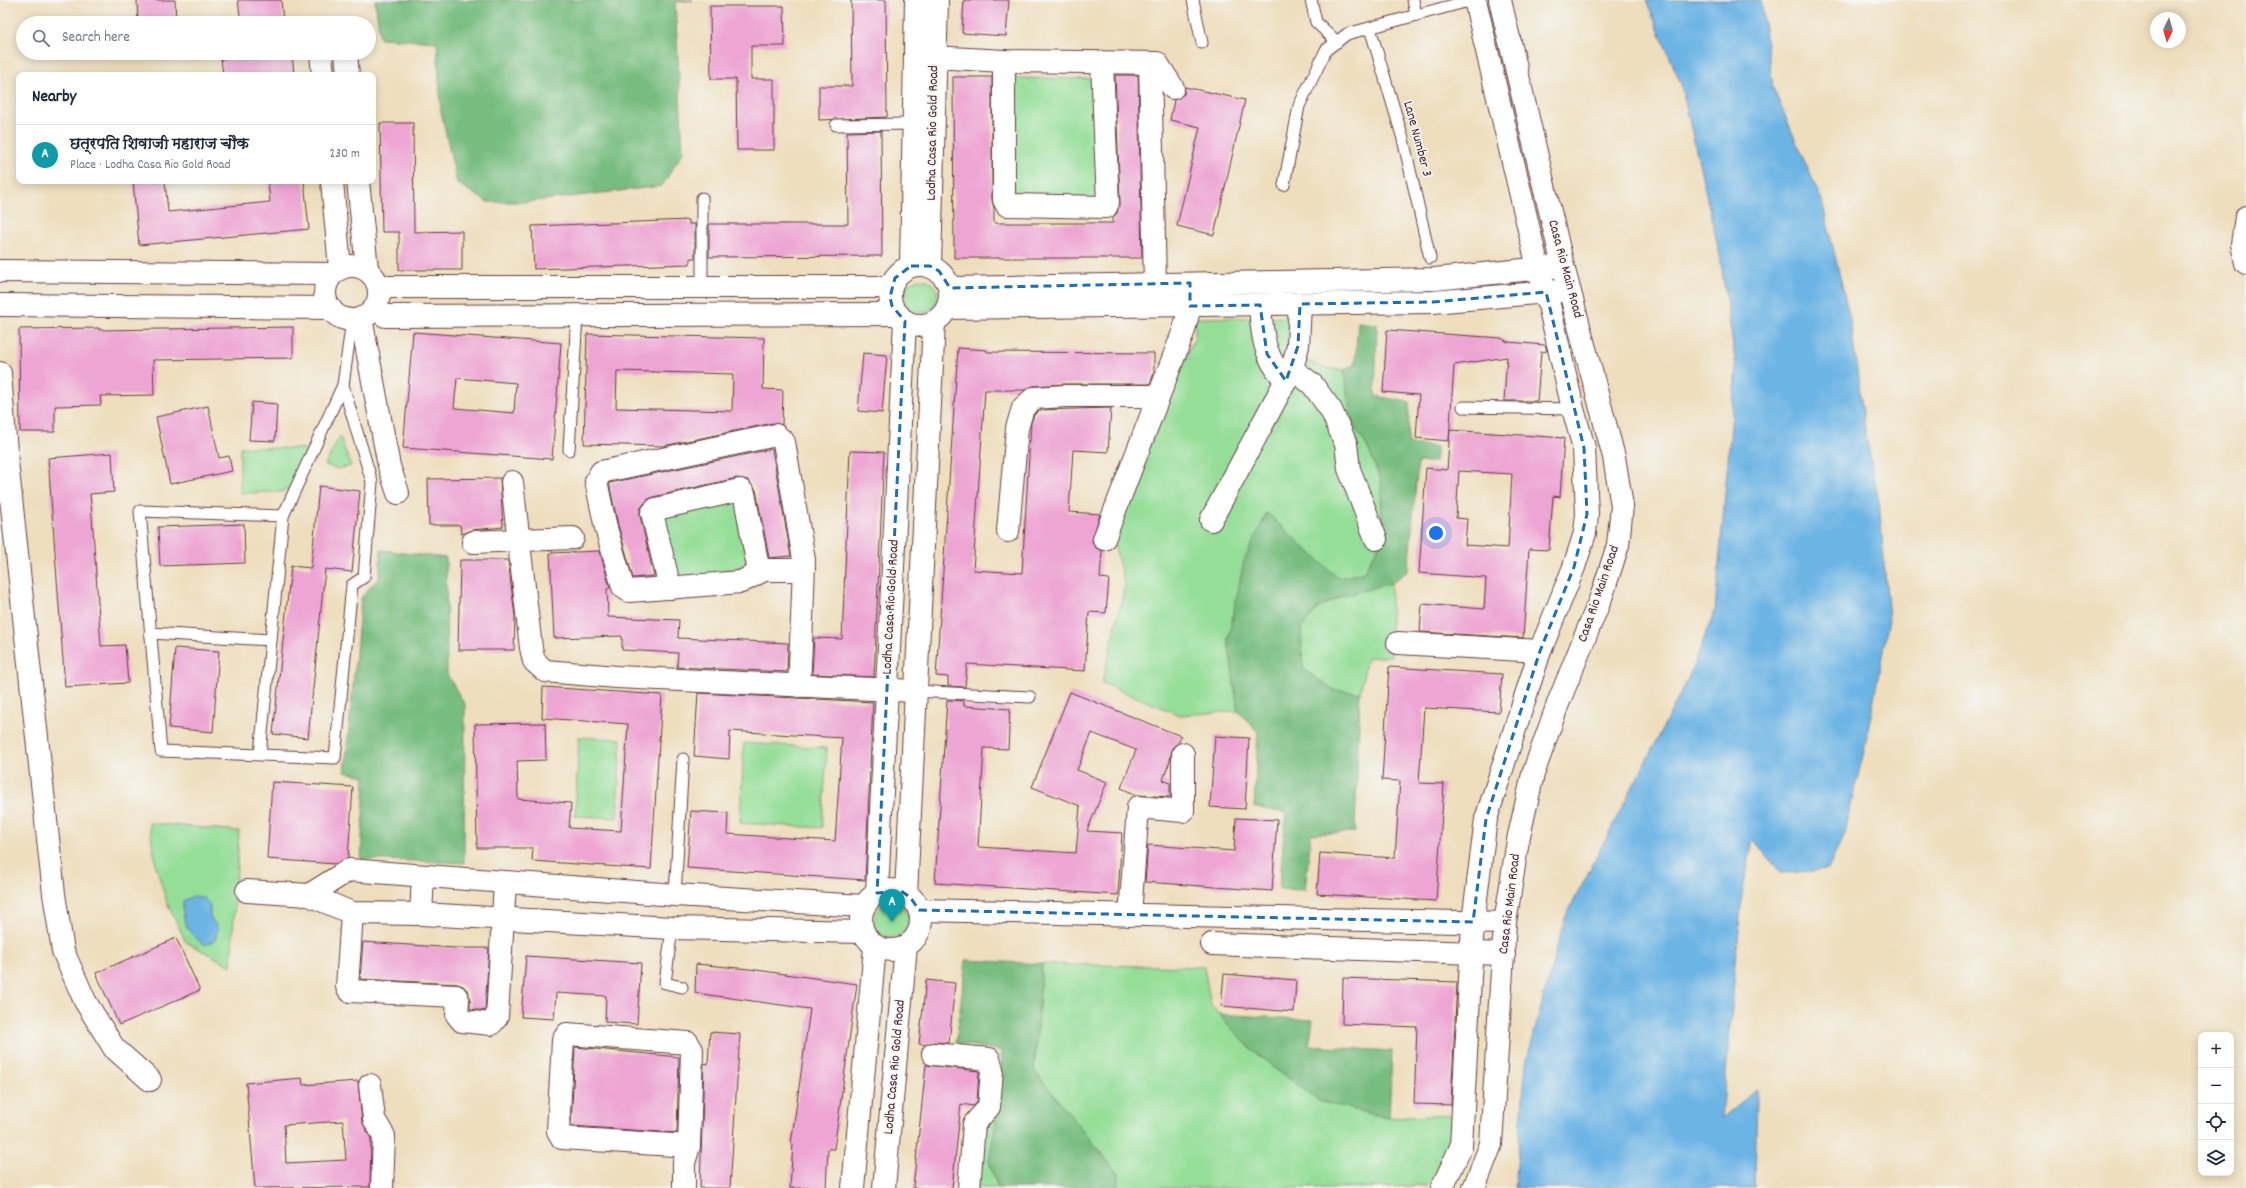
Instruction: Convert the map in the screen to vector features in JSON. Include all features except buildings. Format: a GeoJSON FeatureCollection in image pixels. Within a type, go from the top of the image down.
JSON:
{"type":"FeatureCollection","features":[{"type":"Feature","properties":{"kind":"street","name":"Lodha Casa Rio Gold Road"},"geometry":{"type":"LineString","coordinates":[[916,0],[925,57],[921,266]]}},
{"type":"Feature","properties":{"kind":"street","name":"Lodha Casa Rio Gold Road"},"geometry":{"type":"LineString","coordinates":[[921,266],[914,124],[925,57],[937,0]]}},
{"type":"Feature","properties":{"kind":"street","name":"Casa Rio Main Road"},"geometry":{"type":"LineString","coordinates":[[1442,1188],[1461,1147],[1473,922],[1486,819],[1540,651],[1574,567],[1586,527],[1587,514],[1584,448],[1573,409],[1546,292],[1538,268],[1473,0]]}},
{"type":"Feature","properties":{"kind":"street","name":"Casa Rio Main Road"},"geometry":{"type":"LineString","coordinates":[[1474,1188],[1491,1144],[1505,923],[1518,840],[1533,774],[1559,701],[1602,594],[1618,545],[1622,506],[1614,457],[1571,290],[1563,266],[1500,0]]}},
{"type":"Feature","properties":{"kind":"street"},"geometry":{"type":"LineString","coordinates":[[925,57],[1102,63],[1150,63],[1161,66],[1173,88]]}},
{"type":"Feature","properties":{"kind":"street"},"geometry":{"type":"LineString","coordinates":[[322,60],[323,72]]}},
{"type":"Feature","properties":{"kind":"street"},"geometry":{"type":"LineString","coordinates":[[347,60],[348,72]]}},
{"type":"Feature","properties":{"kind":"street"},"geometry":{"type":"LineString","coordinates":[[1004,60],[1004,200],[1007,206],[1106,206],[1108,203],[1102,63]]}},
{"type":"Feature","properties":{"kind":"street"},"geometry":{"type":"LineString","coordinates":[[1150,63],[1155,284]]}},
{"type":"Feature","properties":{"kind":"street"},"geometry":{"type":"LineString","coordinates":[[332,184],[336,271],[325,290],[330,308],[340,316],[577,315],[901,317],[925,325],[944,306],[1155,284],[1435,279],[1563,266]]}},
{"type":"Feature","properties":{"kind":"street"},"geometry":{"type":"LineString","coordinates":[[358,184],[367,269]]}},
{"type":"Feature","properties":{"kind":"street"},"geometry":{"type":"LineString","coordinates":[[2246,217],[2242,244],[2246,263]]}},
{"type":"Feature","properties":{"kind":"street"},"geometry":{"type":"LineString","coordinates":[[0,271],[336,271],[358,266],[367,269],[374,275],[379,287],[379,300],[363,315]]}},
{"type":"Feature","properties":{"kind":"street"},"geometry":{"type":"LineString","coordinates":[[379,287],[891,287],[896,278],[921,266],[939,271],[944,306]]}},
{"type":"Feature","properties":{"kind":"street"},"geometry":{"type":"LineString","coordinates":[[1407,280],[1407,302]]}},
{"type":"Feature","properties":{"kind":"street"},"geometry":{"type":"LineString","coordinates":[[1104,539],[1184,330],[1190,306],[1190,283]]}},
{"type":"Feature","properties":{"kind":"street"},"geometry":{"type":"LineString","coordinates":[[1220,283],[1220,306]]}},
{"type":"Feature","properties":{"kind":"street","name":"Lodha Casa Rio Gold Road"},"geometry":{"type":"LineString","coordinates":[[853,1188],[869,939],[860,922],[870,900],[887,690],[901,317],[892,306],[890,296],[891,287]]}},
{"type":"Feature","properties":{"kind":"street"},"geometry":{"type":"LineString","coordinates":[[944,306],[1220,306],[1407,302],[1571,290]]}},
{"type":"Feature","properties":{"kind":"street"},"geometry":{"type":"LineString","coordinates":[[1211,520],[1289,375],[1298,346],[1300,304]]}},
{"type":"Feature","properties":{"kind":"street"},"geometry":{"type":"LineString","coordinates":[[0,305],[330,308]]}},
{"type":"Feature","properties":{"kind":"street"},"geometry":{"type":"LineString","coordinates":[[1260,305],[1267,354],[1274,368],[1312,384],[1331,410],[1346,444],[1349,469],[1376,539]]}},
{"type":"Feature","properties":{"kind":"street","name":"Lodha Casa Rio Gold Road"},"geometry":{"type":"LineString","coordinates":[[884,1188],[906,946],[918,934],[921,924],[912,902],[915,691],[944,306]]}},
{"type":"Feature","properties":{"kind":"street"},"geometry":{"type":"LineString","coordinates":[[363,315],[389,466],[398,493]]}},
{"type":"Feature","properties":{"kind":"street"},"geometry":{"type":"LineString","coordinates":[[0,373],[3,454],[54,894],[63,951],[85,1001],[114,1048],[150,1080]]}},
{"type":"Feature","properties":{"kind":"street"},"geometry":{"type":"LineString","coordinates":[[1008,531],[1017,428],[1023,408],[1034,398],[1066,396],[1159,396]]}},
{"type":"Feature","properties":{"kind":"street"},"geometry":{"type":"LineString","coordinates":[[799,686],[804,570],[804,560],[784,442],[776,435],[601,472],[596,481],[606,528],[623,587],[629,591],[741,582],[764,570],[804,570]]}},
{"type":"Feature","properties":{"kind":"street"},"geometry":{"type":"LineString","coordinates":[[512,482],[530,648],[534,661],[545,671],[617,678],[915,691]]}},
{"type":"Feature","properties":{"kind":"street"},"geometry":{"type":"LineString","coordinates":[[670,588],[652,513],[656,509],[740,490],[744,493],[759,572]]}},
{"type":"Feature","properties":{"kind":"street"},"geometry":{"type":"LineString","coordinates":[[473,542],[573,538]]}},
{"type":"Feature","properties":{"kind":"street"},"geometry":{"type":"LineString","coordinates":[[1398,643],[1540,651]]}},
{"type":"Feature","properties":{"kind":"street"},"geometry":{"type":"LineString","coordinates":[[1130,915],[1138,807],[1183,811],[1182,754]]}},
{"type":"Feature","properties":{"kind":"street"},"geometry":{"type":"LineString","coordinates":[[309,895],[349,870],[423,877],[675,894],[870,900],[890,890],[912,902],[1130,915],[1505,923]]}},
{"type":"Feature","properties":{"kind":"street"},"geometry":{"type":"LineString","coordinates":[[421,914],[423,877]]}},
{"type":"Feature","properties":{"kind":"street"},"geometry":{"type":"LineString","coordinates":[[352,913],[347,987],[350,991],[456,996],[458,1000],[457,1015],[462,1021],[491,1024],[497,1017],[504,920],[505,882]]}},
{"type":"Feature","properties":{"kind":"street"},"geometry":{"type":"LineString","coordinates":[[248,891],[309,895],[352,913],[421,914],[504,920],[869,939],[893,951],[906,946]]}},
{"type":"Feature","properties":{"kind":"street"},"geometry":{"type":"LineString","coordinates":[[672,928],[675,894]]}},
{"type":"Feature","properties":{"kind":"street"},"geometry":{"type":"LineString","coordinates":[[1212,944],[1504,954]]}},
{"type":"Feature","properties":{"kind":"street"},"geometry":{"type":"LineString","coordinates":[[684,1188],[684,1163],[689,1146],[692,1050],[688,1043],[567,1034],[563,1040],[558,1131],[562,1138],[689,1146]]}},
{"type":"Feature","properties":{"kind":"street"},"geometry":{"type":"LineString","coordinates":[[933,1054],[989,1059],[992,1070],[989,1107],[974,1124],[969,1188]]}},
{"type":"Feature","properties":{"kind":"street"},"geometry":{"type":"LineString","coordinates":[[370,1086],[374,1119],[384,1136],[382,1188]]}},
{"type":"Feature","properties":{"kind":"lane"},"geometry":{"type":"LineString","coordinates":[[1193,0],[1202,43]]}},
{"type":"Feature","properties":{"kind":"lane"},"geometry":{"type":"LineString","coordinates":[[1311,0],[1316,22],[1337,42]]}},
{"type":"Feature","properties":{"kind":"lane"},"geometry":{"type":"LineString","coordinates":[[1412,0],[1416,15]]}},
{"type":"Feature","properties":{"kind":"lane"},"geometry":{"type":"LineString","coordinates":[[1284,185],[1299,106],[1326,50],[1347,34],[1473,0]]}},
{"type":"Feature","properties":{"kind":"lane","name":"Lane Number 3"},"geometry":{"type":"LineString","coordinates":[[1370,28],[1403,139],[1430,258]]}},
{"type":"Feature","properties":{"kind":"lane"},"geometry":{"type":"LineString","coordinates":[[836,125],[914,124]]}},
{"type":"Feature","properties":{"kind":"lane"},"geometry":{"type":"LineString","coordinates":[[702,198],[702,287]]}},
{"type":"Feature","properties":{"kind":"lane"},"geometry":{"type":"LineString","coordinates":[[260,754],[283,516],[343,385],[363,315]]}},
{"type":"Feature","properties":{"kind":"lane"},"geometry":{"type":"LineString","coordinates":[[569,450],[577,315]]}},
{"type":"Feature","properties":{"kind":"lane"},"geometry":{"type":"LineString","coordinates":[[283,516],[140,511],[161,751],[336,758],[352,586],[364,577],[372,482],[343,385]]}},
{"type":"Feature","properties":{"kind":"lane"},"geometry":{"type":"LineString","coordinates":[[1463,407],[1573,409]]}},
{"type":"Feature","properties":{"kind":"lane"},"geometry":{"type":"LineString","coordinates":[[150,632],[271,640]]}},
{"type":"Feature","properties":{"kind":"lane"},"geometry":{"type":"LineString","coordinates":[[915,691],[1030,697]]}},
{"type":"Feature","properties":{"kind":"lane"},"geometry":{"type":"LineString","coordinates":[[675,894],[683,759]]}},
{"type":"Feature","properties":{"kind":"lane"},"geometry":{"type":"LineString","coordinates":[[672,928],[666,984],[682,987]]}},
{"type":"Feature","properties":{"kind":"highlighted area"},"geometry":{"type":"Polygon","coordinates":[[[911,266],[930,266],[939,271],[950,288],[1190,283],[1190,306],[1260,305],[1267,354],[1286,381],[1298,346],[1300,304],[1433,302],[1546,292],[1584,448],[1587,514],[1574,567],[1540,651],[1486,819],[1473,922],[919,910],[910,897],[901,891],[877,893],[905,321],[892,306],[890,297],[895,278],[902,271],[911,266]]]}},
{"type":"Feature","properties":{"kind":"green space"},"geometry":{"type":"Polygon","coordinates":[[[375,0],[693,0],[675,2],[683,152],[662,186],[526,202],[487,202],[457,183],[441,112],[437,42],[380,38],[375,0]]]}},
{"type":"Feature","properties":{"kind":"green space"},"geometry":{"type":"Polygon","coordinates":[[[1012,78],[1098,79],[1097,206],[1011,205],[1012,78]]]}},
{"type":"Feature","properties":{"kind":"green space"},"geometry":{"type":"Polygon","coordinates":[[[924,279],[931,281],[936,286],[938,296],[936,306],[931,311],[918,313],[911,311],[906,306],[904,293],[906,286],[911,281],[924,279]]]}},
{"type":"Feature","properties":{"kind":"green space"},"geometry":{"type":"Polygon","coordinates":[[[1306,317],[1307,361],[1324,368],[1344,370],[1351,421],[1367,446],[1381,481],[1382,541],[1363,573],[1338,578],[1266,513],[1228,639],[1238,711],[1180,715],[1102,683],[1125,586],[1112,536],[1195,336],[1195,318],[1306,317]]]}},
{"type":"Feature","properties":{"kind":"green space"},"geometry":{"type":"Polygon","coordinates":[[[1358,322],[1377,324],[1375,396],[1409,402],[1408,444],[1437,447],[1435,462],[1418,462],[1408,571],[1391,583],[1342,596],[1318,608],[1301,629],[1303,669],[1334,690],[1360,693],[1355,832],[1311,834],[1305,890],[1279,889],[1286,813],[1254,807],[1258,732],[1238,711],[1228,640],[1244,561],[1267,513],[1338,578],[1363,573],[1382,541],[1381,481],[1367,446],[1351,421],[1344,370],[1355,364],[1358,322]]]}},
{"type":"Feature","properties":{"kind":"green space"},"geometry":{"type":"Polygon","coordinates":[[[340,436],[351,466],[337,469],[325,465],[340,436]]]}},
{"type":"Feature","properties":{"kind":"green space"},"geometry":{"type":"Polygon","coordinates":[[[240,447],[311,449],[292,487],[281,492],[240,493],[240,447]]]}},
{"type":"Feature","properties":{"kind":"green space"},"geometry":{"type":"Polygon","coordinates":[[[737,495],[748,565],[675,584],[656,513],[737,495]]]}},
{"type":"Feature","properties":{"kind":"green space"},"geometry":{"type":"Polygon","coordinates":[[[381,550],[446,558],[447,674],[465,705],[464,863],[361,859],[365,776],[345,772],[361,598],[379,577],[381,550]]]}},
{"type":"Feature","properties":{"kind":"green space"},"geometry":{"type":"Polygon","coordinates":[[[1391,583],[1391,656],[1367,658],[1360,693],[1334,690],[1303,669],[1301,629],[1318,608],[1342,596],[1391,583]]]}},
{"type":"Feature","properties":{"kind":"green space"},"geometry":{"type":"Polygon","coordinates":[[[579,737],[621,739],[617,818],[575,816],[579,737]]]}},
{"type":"Feature","properties":{"kind":"green space"},"geometry":{"type":"Polygon","coordinates":[[[744,743],[827,748],[822,828],[740,823],[744,743]]]}},
{"type":"Feature","properties":{"kind":"green space"},"geometry":{"type":"Polygon","coordinates":[[[149,823],[239,831],[231,966],[186,942],[167,903],[156,866],[149,823]]]}},
{"type":"Feature","properties":{"kind":"green space"},"geometry":{"type":"Polygon","coordinates":[[[894,903],[901,905],[906,910],[908,920],[906,930],[901,935],[888,937],[881,935],[876,930],[874,917],[876,910],[881,905],[894,903]]]}},
{"type":"Feature","properties":{"kind":"green space"},"geometry":{"type":"Polygon","coordinates":[[[966,960],[1042,964],[1034,1070],[1119,1175],[1118,1188],[998,1188],[989,1162],[997,1116],[1002,1051],[956,1043],[966,960]]]}},
{"type":"Feature","properties":{"kind":"green space"},"geometry":{"type":"Polygon","coordinates":[[[1042,964],[1204,967],[1211,1006],[1254,1052],[1319,1101],[1389,1118],[1451,1115],[1452,1139],[1428,1185],[1361,1188],[1118,1188],[1119,1175],[1034,1070],[1042,964]]]}},
{"type":"Feature","properties":{"kind":"green space"},"geometry":{"type":"Polygon","coordinates":[[[1218,1014],[1313,1020],[1309,1046],[1392,1051],[1389,1118],[1319,1101],[1254,1052],[1218,1014]]]}},
{"type":"Feature","properties":{"kind":"green space"},"geometry":{"type":"Polygon","coordinates":[[[967,1112],[997,1116],[989,1162],[998,1188],[959,1188],[967,1112]]]}},
{"type":"Feature","properties":{"kind":"water"},"geometry":{"type":"Polygon","coordinates":[[[1646,0],[1761,0],[1773,88],[1822,201],[1850,319],[1866,436],[1879,502],[1889,619],[1864,751],[1844,833],[1828,870],[1782,873],[1753,839],[1742,895],[1722,1118],[1757,1089],[1755,1188],[1515,1188],[1526,1063],[1565,918],[1688,679],[1715,610],[1736,367],[1720,256],[1681,84],[1646,0]]]}},
{"type":"Feature","properties":{"kind":"water"},"geometry":{"type":"Polygon","coordinates":[[[194,896],[204,898],[210,905],[210,916],[218,929],[215,940],[205,945],[190,932],[183,915],[183,901],[194,896]]]}},
{"type":"Feature","properties":{"kind":"place","name":"छत्रपति शिवाजी महाराज चौक"},"geometry":{"type":"Point","coordinates":[892,922]}}]}
